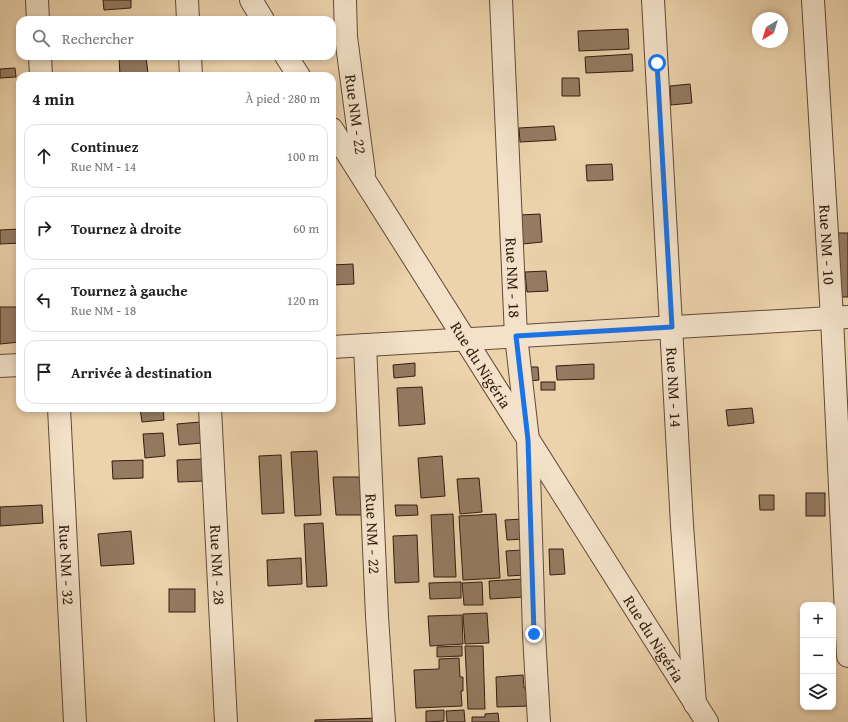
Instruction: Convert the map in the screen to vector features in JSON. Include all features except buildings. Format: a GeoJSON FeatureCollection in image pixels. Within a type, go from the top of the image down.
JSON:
{"type":"FeatureCollection","features":[{"type":"Feature","properties":{"kind":"street"},"geometry":{"type":"LineString","coordinates":[[37,0],[38,16]]}},
{"type":"Feature","properties":{"kind":"street"},"geometry":{"type":"LineString","coordinates":[[186,0],[188,16]]}},
{"type":"Feature","properties":{"kind":"street"},"geometry":{"type":"LineString","coordinates":[[250,0],[260,16]]}},
{"type":"Feature","properties":{"kind":"street","name":"Rue NM - 22"},"geometry":{"type":"LineString","coordinates":[[345,0],[346,37],[364,180]]}},
{"type":"Feature","properties":{"kind":"street","name":"Rue NM - 18"},"geometry":{"type":"LineString","coordinates":[[501,0],[516,336],[528,440],[534,634],[539,722]]}},
{"type":"Feature","properties":{"kind":"street","name":"Rue NM - 14"},"geometry":{"type":"LineString","coordinates":[[653,0],[682,525],[695,704]]}},
{"type":"Feature","properties":{"kind":"street","name":"Rue NM - 10"},"geometry":{"type":"LineString","coordinates":[[813,0],[840,318],[848,656]]}},
{"type":"Feature","properties":{"kind":"street"},"geometry":{"type":"LineString","coordinates":[[40,60],[41,72]]}},
{"type":"Feature","properties":{"kind":"street"},"geometry":{"type":"LineString","coordinates":[[190,60],[191,72]]}},
{"type":"Feature","properties":{"kind":"street"},"geometry":{"type":"LineString","coordinates":[[288,60],[296,72]]}},
{"type":"Feature","properties":{"kind":"street","name":"Rue du Nigéria"},"geometry":{"type":"LineString","coordinates":[[336,135],[707,722]]}},
{"type":"Feature","properties":{"kind":"street"},"geometry":{"type":"LineString","coordinates":[[336,347],[840,318]]}},
{"type":"Feature","properties":{"kind":"street","name":"Rue NM - 22"},"geometry":{"type":"LineString","coordinates":[[365,345],[377,616],[384,722]]}},
{"type":"Feature","properties":{"kind":"street"},"geometry":{"type":"LineString","coordinates":[[0,366],[16,365]]}},
{"type":"Feature","properties":{"kind":"street","name":"Rue NM - 32"},"geometry":{"type":"LineString","coordinates":[[59,412],[75,722]]}},
{"type":"Feature","properties":{"kind":"street","name":"Rue NM - 28"},"geometry":{"type":"LineString","coordinates":[[210,412],[226,722]]}},
{"type":"Feature","properties":{"kind":"route"},"geometry":{"type":"LineString","coordinates":[[534,634],[528,440],[516,336],[672,327],[657,63]]}}]}
